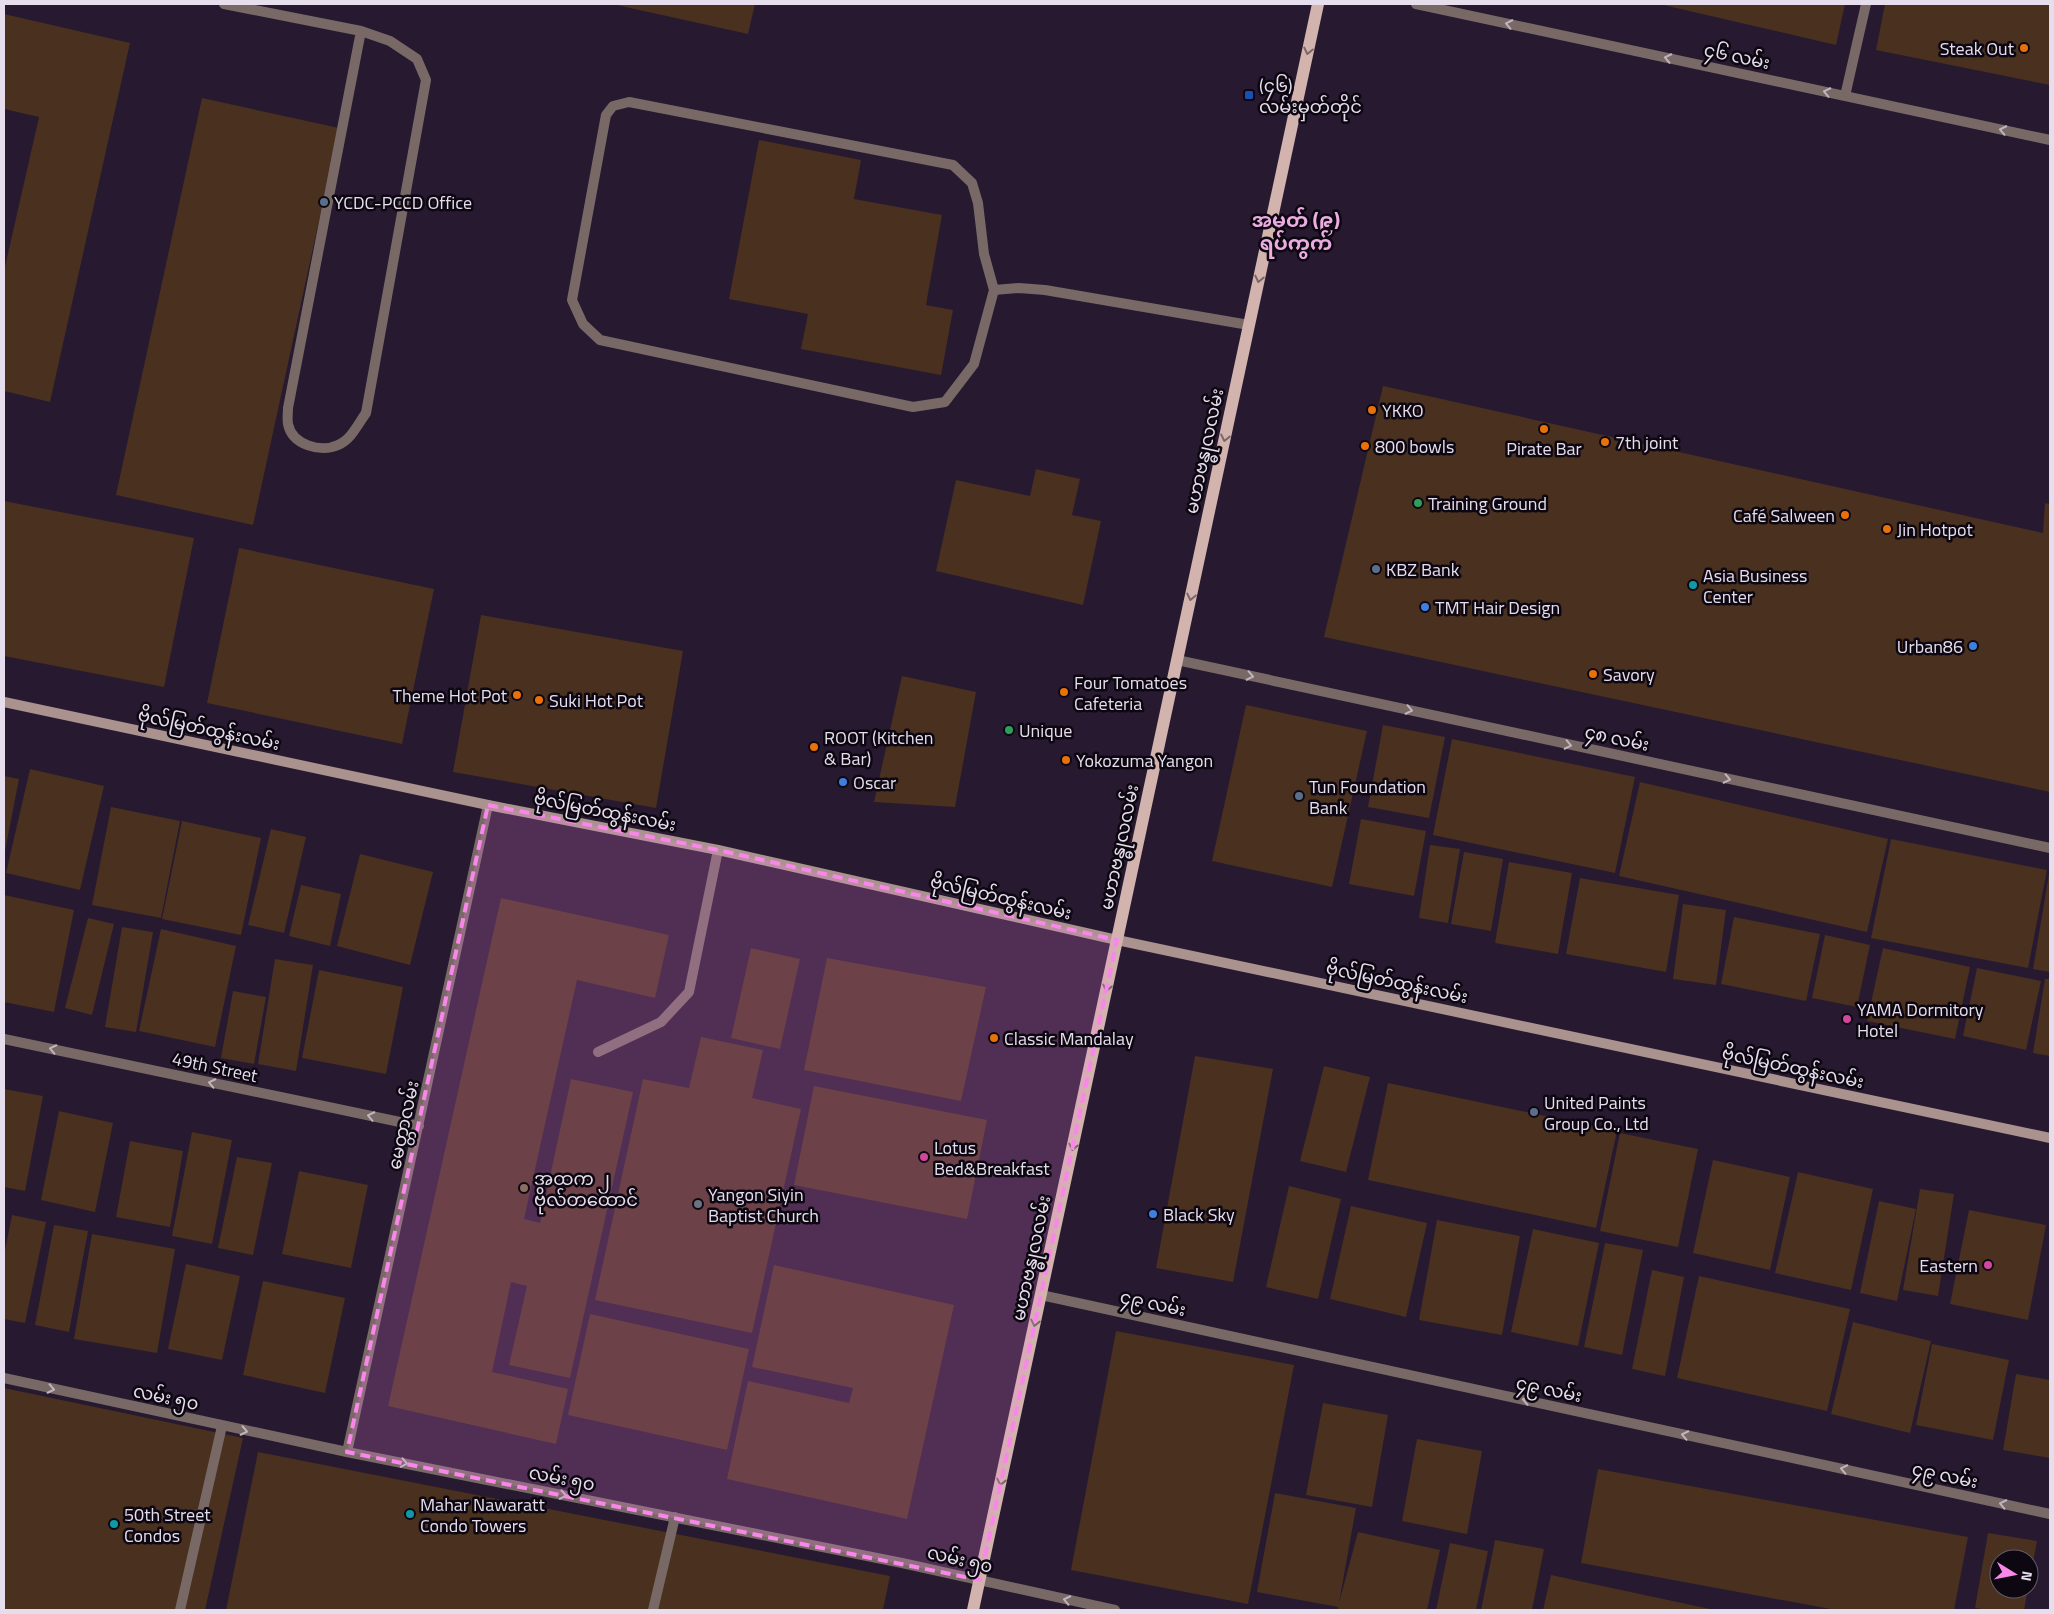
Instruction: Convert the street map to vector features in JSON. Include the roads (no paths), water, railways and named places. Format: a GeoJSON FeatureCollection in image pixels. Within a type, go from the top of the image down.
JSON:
{"type":"FeatureCollection","features":[{"type":"Feature","properties":{"kind":"main road","name":"မဟာဗန္ဓုလလမ်း"},"geometry":{"type":"LineString","coordinates":[[974,1610],[1318,4]]}},
{"type":"Feature","properties":{"kind":"main road","name":"ဗိုလ်မြတ်ထွန်းလမ်း"},"geometry":{"type":"LineString","coordinates":[[4,702],[488,805],[718,850],[1117,940],[2050,1138]]}},
{"type":"Feature","properties":{"kind":"street"},"geometry":{"type":"LineString","coordinates":[[224,4],[361,31],[390,41],[417,59],[426,80],[366,413],[350,436],[339,445],[322,449],[298,442],[288,424],[288,408],[361,31]]}},
{"type":"Feature","properties":{"kind":"street","name":"၄၆ လမ်း"},"geometry":{"type":"LineString","coordinates":[[1416,4],[2050,140]]}},
{"type":"Feature","properties":{"kind":"street"},"geometry":{"type":"LineString","coordinates":[[1845,96],[1866,4]]}},
{"type":"Feature","properties":{"kind":"street"},"geometry":{"type":"LineString","coordinates":[[629,102],[953,165],[972,183],[978,202],[984,254],[994,290],[974,364],[945,402],[913,408],[600,340],[583,324],[572,300],[606,115],[613,106],[629,102]]}},
{"type":"Feature","properties":{"kind":"street"},"geometry":{"type":"LineString","coordinates":[[994,290],[1018,288],[1044,290],[1249,325]]}},
{"type":"Feature","properties":{"kind":"street","name":"၄၈ လမ်း"},"geometry":{"type":"LineString","coordinates":[[1177,660],[2050,848]]}},
{"type":"Feature","properties":{"kind":"street","name":"မေတ္တာလမ်း"},"geometry":{"type":"LineString","coordinates":[[347,1452],[488,805]]}},
{"type":"Feature","properties":{"kind":"street"},"geometry":{"type":"LineString","coordinates":[[598,1052],[661,1022],[689,992],[718,850]]}},
{"type":"Feature","properties":{"kind":"street","name":"49th Street"},"geometry":{"type":"LineString","coordinates":[[4,1039],[419,1126]]}},
{"type":"Feature","properties":{"kind":"street","name":"၄၉ လမ်း"},"geometry":{"type":"LineString","coordinates":[[1041,1295],[2050,1514]]}},
{"type":"Feature","properties":{"kind":"street","name":"လမ်း ၅၀"},"geometry":{"type":"LineString","coordinates":[[4,1378],[222,1426],[675,1517],[1115,1610]]}},
{"type":"Feature","properties":{"kind":"street"},"geometry":{"type":"LineString","coordinates":[[180,1610],[222,1426]]}},
{"type":"Feature","properties":{"kind":"street"},"geometry":{"type":"LineString","coordinates":[[653,1610],[675,1517]]}},
{"type":"Feature","properties":{"kind":"place","name":"Steak Out"},"geometry":{"type":"Point","coordinates":[2024,48]}},
{"type":"Feature","properties":{"kind":"place","name":"(၄၆) လမ်းမှတ်တိုင်"},"geometry":{"type":"Point","coordinates":[1249,95]}},
{"type":"Feature","properties":{"kind":"place","name":"YCDC-PCCD Office"},"geometry":{"type":"Point","coordinates":[324,202]}},
{"type":"Feature","properties":{"kind":"place","name":"YKKO"},"geometry":{"type":"Point","coordinates":[1372,410]}},
{"type":"Feature","properties":{"kind":"place","name":"Pirate Bar"},"geometry":{"type":"Point","coordinates":[1544,429]}},
{"type":"Feature","properties":{"kind":"place","name":"7th joint"},"geometry":{"type":"Point","coordinates":[1605,442]}},
{"type":"Feature","properties":{"kind":"place","name":"800 bowls"},"geometry":{"type":"Point","coordinates":[1365,446]}},
{"type":"Feature","properties":{"kind":"place","name":"Training Ground"},"geometry":{"type":"Point","coordinates":[1418,503]}},
{"type":"Feature","properties":{"kind":"place","name":"Café Salween"},"geometry":{"type":"Point","coordinates":[1845,515]}},
{"type":"Feature","properties":{"kind":"place","name":"Jin Hotpot"},"geometry":{"type":"Point","coordinates":[1887,529]}},
{"type":"Feature","properties":{"kind":"place","name":"KBZ Bank"},"geometry":{"type":"Point","coordinates":[1376,569]}},
{"type":"Feature","properties":{"kind":"place","name":"Asia Business Center"},"geometry":{"type":"Point","coordinates":[1693,585]}},
{"type":"Feature","properties":{"kind":"place","name":"TMT Hair Design"},"geometry":{"type":"Point","coordinates":[1425,607]}},
{"type":"Feature","properties":{"kind":"place","name":"Urban86"},"geometry":{"type":"Point","coordinates":[1973,646]}},
{"type":"Feature","properties":{"kind":"place","name":"Savory"},"geometry":{"type":"Point","coordinates":[1593,674]}},
{"type":"Feature","properties":{"kind":"place","name":"Four Tomatoes Cafeteria"},"geometry":{"type":"Point","coordinates":[1064,692]}},
{"type":"Feature","properties":{"kind":"place","name":"Theme Hot Pot"},"geometry":{"type":"Point","coordinates":[517,695]}},
{"type":"Feature","properties":{"kind":"place","name":"Suki Hot Pot"},"geometry":{"type":"Point","coordinates":[539,700]}},
{"type":"Feature","properties":{"kind":"place","name":"Unique"},"geometry":{"type":"Point","coordinates":[1009,730]}},
{"type":"Feature","properties":{"kind":"place","name":"ROOT (Kitchen & Bar)"},"geometry":{"type":"Point","coordinates":[814,747]}},
{"type":"Feature","properties":{"kind":"place","name":"Yokozuma Yangon"},"geometry":{"type":"Point","coordinates":[1066,760]}},
{"type":"Feature","properties":{"kind":"place","name":"Oscar"},"geometry":{"type":"Point","coordinates":[843,782]}},
{"type":"Feature","properties":{"kind":"place","name":"Tun Foundation Bank"},"geometry":{"type":"Point","coordinates":[1299,796]}},
{"type":"Feature","properties":{"kind":"place","name":"YAMA Dormitory Hotel"},"geometry":{"type":"Point","coordinates":[1847,1019]}},
{"type":"Feature","properties":{"kind":"place","name":"Classic Mandalay"},"geometry":{"type":"Point","coordinates":[994,1038]}},
{"type":"Feature","properties":{"kind":"place","name":"United Paints Group Co., Ltd"},"geometry":{"type":"Point","coordinates":[1534,1112]}},
{"type":"Feature","properties":{"kind":"place","name":"Lotus Bed&Breakfast"},"geometry":{"type":"Point","coordinates":[924,1157]}},
{"type":"Feature","properties":{"kind":"place","name":"အထက ၂ ဗိုလ်တထောင်"},"geometry":{"type":"Point","coordinates":[524,1188]}},
{"type":"Feature","properties":{"kind":"place","name":"Yangon Siyin Baptist Church"},"geometry":{"type":"Point","coordinates":[698,1204]}},
{"type":"Feature","properties":{"kind":"place","name":"Black Sky"},"geometry":{"type":"Point","coordinates":[1153,1214]}},
{"type":"Feature","properties":{"kind":"place","name":"Eastern"},"geometry":{"type":"Point","coordinates":[1988,1265]}},
{"type":"Feature","properties":{"kind":"place","name":"Mahar Nawaratt Condo Towers"},"geometry":{"type":"Point","coordinates":[410,1514]}},
{"type":"Feature","properties":{"kind":"place","name":"50th Street Condos"},"geometry":{"type":"Point","coordinates":[114,1524]}},
{"type":"Feature","properties":{"kind":"district","name":"အမှတ် (၉) ရပ်ကွက်"},"geometry":{"type":"Point","coordinates":[1296,230]}}]}
